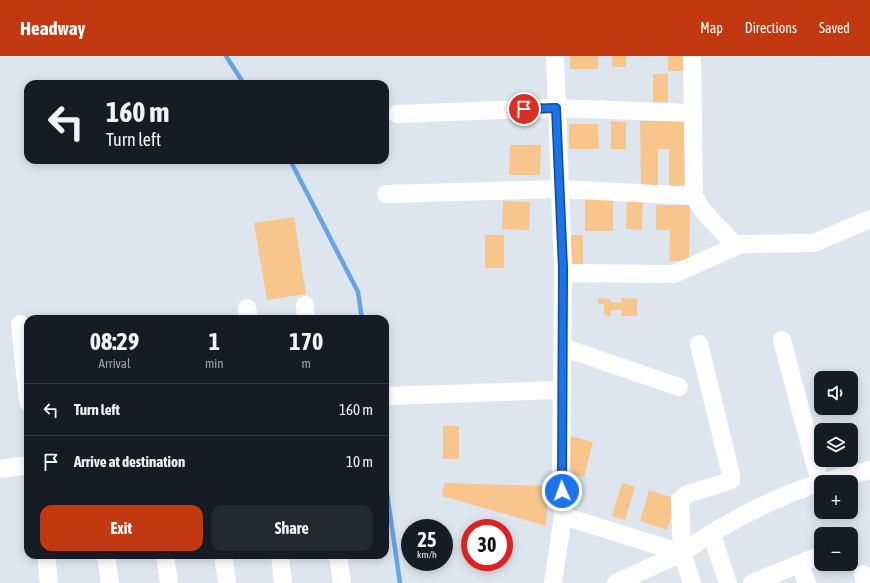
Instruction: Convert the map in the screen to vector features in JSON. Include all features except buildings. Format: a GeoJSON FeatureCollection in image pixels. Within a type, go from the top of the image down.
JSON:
{"type":"FeatureCollection","features":[{"type":"Feature","properties":{"kind":"street"},"geometry":{"type":"LineString","coordinates":[[553,583],[563,516],[561,478],[561,390],[563,273],[555,56]]}},
{"type":"Feature","properties":{"kind":"street"},"geometry":{"type":"LineString","coordinates":[[692,56],[694,196],[703,211],[736,246]]}},
{"type":"Feature","properties":{"kind":"street"},"geometry":{"type":"LineString","coordinates":[[397,114],[556,108],[693,113]]}},
{"type":"Feature","properties":{"kind":"street"},"geometry":{"type":"LineString","coordinates":[[386,194],[560,189],[694,196]]}},
{"type":"Feature","properties":{"kind":"street"},"geometry":{"type":"LineString","coordinates":[[563,273],[674,274],[736,246],[748,243],[814,243],[870,219]]}},
{"type":"Feature","properties":{"kind":"street"},"geometry":{"type":"LineString","coordinates":[[20,324],[24,363]]}},
{"type":"Feature","properties":{"kind":"street"},"geometry":{"type":"LineString","coordinates":[[782,340],[819,475]]}},
{"type":"Feature","properties":{"kind":"street"},"geometry":{"type":"LineString","coordinates":[[692,583],[682,554],[680,500],[687,494],[731,480],[699,344]]}},
{"type":"Feature","properties":{"kind":"street"},"geometry":{"type":"LineString","coordinates":[[562,347],[679,387]]}},
{"type":"Feature","properties":{"kind":"street"},"geometry":{"type":"LineString","coordinates":[[389,396],[561,390]]}},
{"type":"Feature","properties":{"kind":"street"},"geometry":{"type":"LineString","coordinates":[[0,469],[24,466]]}},
{"type":"Feature","properties":{"kind":"street"},"geometry":{"type":"LineString","coordinates":[[850,475],[870,470]]}},
{"type":"Feature","properties":{"kind":"street"},"geometry":{"type":"LineString","coordinates":[[616,583],[682,554],[711,533],[740,517],[814,485]]}},
{"type":"Feature","properties":{"kind":"street"},"geometry":{"type":"LineString","coordinates":[[563,516],[682,554]]}},
{"type":"Feature","properties":{"kind":"street"},"geometry":{"type":"LineString","coordinates":[[711,533],[728,583]]}},
{"type":"Feature","properties":{"kind":"street"},"geometry":{"type":"LineString","coordinates":[[752,583],[814,557]]}},
{"type":"Feature","properties":{"kind":"street"},"geometry":{"type":"LineString","coordinates":[[46,559],[49,583]]}},
{"type":"Feature","properties":{"kind":"street"},"geometry":{"type":"LineString","coordinates":[[107,559],[110,583]]}},
{"type":"Feature","properties":{"kind":"street"},"geometry":{"type":"LineString","coordinates":[[166,559],[169,583]]}},
{"type":"Feature","properties":{"kind":"street"},"geometry":{"type":"LineString","coordinates":[[224,559],[227,583]]}},
{"type":"Feature","properties":{"kind":"street"},"geometry":{"type":"LineString","coordinates":[[280,559],[283,583]]}},
{"type":"Feature","properties":{"kind":"street"},"geometry":{"type":"LineString","coordinates":[[339,559],[342,583]]}},
{"type":"Feature","properties":{"kind":"street"},"geometry":{"type":"LineString","coordinates":[[799,564],[807,583]]}},
{"type":"Feature","properties":{"kind":"waterway"},"geometry":{"type":"LineString","coordinates":[[226,56],[241,80]]}},
{"type":"Feature","properties":{"kind":"waterway"},"geometry":{"type":"LineString","coordinates":[[292,164],[358,292],[361,315]]}},
{"type":"Feature","properties":{"kind":"waterway"},"geometry":{"type":"LineString","coordinates":[[389,507],[400,583]]}},
{"type":"Feature","properties":{"kind":"route"},"geometry":{"type":"LineString","coordinates":[[524,109],[556,108],[563,268],[561,390],[562,491]]}}]}
